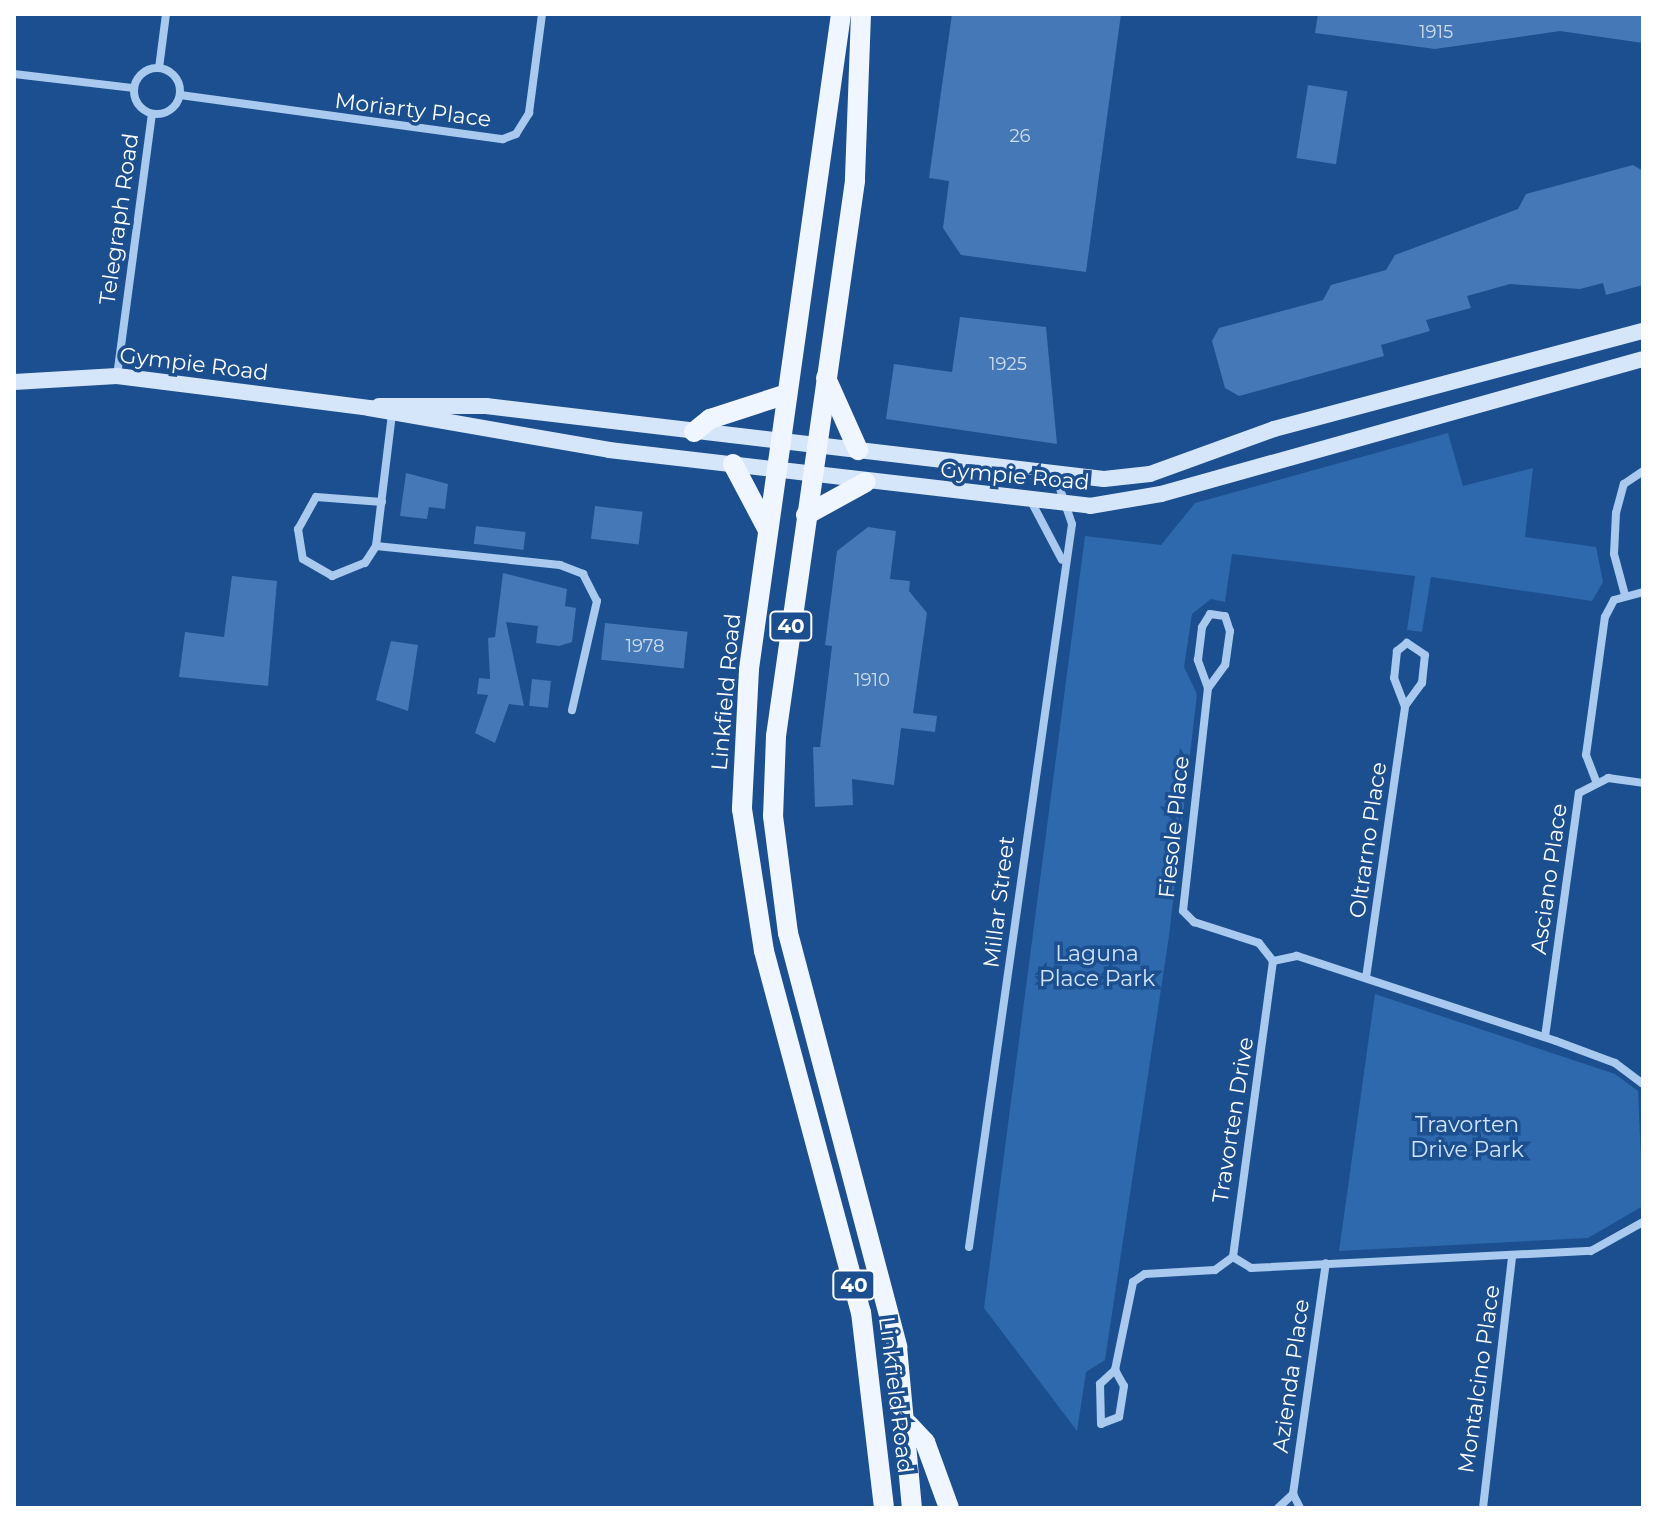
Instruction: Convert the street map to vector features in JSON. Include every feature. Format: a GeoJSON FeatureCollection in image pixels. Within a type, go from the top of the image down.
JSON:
{"type":"FeatureCollection","features":[{"type":"Feature","properties":{"kind":"main road","name":"Linkfield Road"},"geometry":{"type":"LineString","coordinates":[[841,14],[742,731],[747,869],[861,1312],[884,1508]]}},
{"type":"Feature","properties":{"kind":"main road","name":"Linkfield Road"},"geometry":{"type":"LineString","coordinates":[[861,14],[855,181],[773,761],[776,866],[887,1301],[908,1424],[912,1508]]}},
{"type":"Feature","properties":{"kind":"main road","name":"Gympie Road"},"geometry":{"type":"LineString","coordinates":[[369,408],[449,403],[816,444],[1056,477],[1150,474],[1265,432],[1643,331]]}},
{"type":"Feature","properties":{"kind":"main road","name":"Gympie Road"},"geometry":{"type":"LineString","coordinates":[[14,382],[117,376],[369,408],[733,464],[1070,506],[1161,494],[1643,359]]}},
{"type":"Feature","properties":{"kind":"main road"},"geometry":{"type":"LineString","coordinates":[[826,378],[858,450]]}},
{"type":"Feature","properties":{"kind":"main road"},"geometry":{"type":"LineString","coordinates":[[694,432],[710,419],[787,394]]}},
{"type":"Feature","properties":{"kind":"main road"},"geometry":{"type":"LineString","coordinates":[[733,464],[768,530]]}},
{"type":"Feature","properties":{"kind":"main road"},"geometry":{"type":"LineString","coordinates":[[806,515],[866,482]]}},
{"type":"Feature","properties":{"kind":"main road","name":"40"},"geometry":{"type":"LineString","coordinates":[[908,1424],[925,1442],[949,1508]]}},
{"type":"Feature","properties":{"kind":"street"},"geometry":{"type":"LineString","coordinates":[[159,68],[166,14]]}},
{"type":"Feature","properties":{"kind":"street","name":"Moriarty Place"},"geometry":{"type":"LineString","coordinates":[[180,95],[503,139],[516,134],[529,113],[542,14]]}},
{"type":"Feature","properties":{"kind":"street"},"geometry":{"type":"LineString","coordinates":[[159,68],[177,80],[180,95],[173,108],[152,114],[136,102],[134,88],[145,71],[159,68]]}},
{"type":"Feature","properties":{"kind":"street"},"geometry":{"type":"LineString","coordinates":[[14,74],[134,88]]}},
{"type":"Feature","properties":{"kind":"street","name":"Telegraph Road"},"geometry":{"type":"LineString","coordinates":[[117,376],[152,114]]}},
{"type":"Feature","properties":{"kind":"street"},"geometry":{"type":"LineString","coordinates":[[382,502],[316,497],[298,529],[303,559],[332,576],[365,563],[376,546],[382,502],[392,413]]}},
{"type":"Feature","properties":{"kind":"street"},"geometry":{"type":"LineString","coordinates":[[1625,595],[1614,554],[1616,513],[1624,484],[1643,471]]}},
{"type":"Feature","properties":{"kind":"street"},"geometry":{"type":"LineString","coordinates":[[1056,477],[1070,506]]}},
{"type":"Feature","properties":{"kind":"street"},"geometry":{"type":"LineString","coordinates":[[1032,503],[1062,561]]}},
{"type":"Feature","properties":{"kind":"street","name":"Millar Street"},"geometry":{"type":"LineString","coordinates":[[969,1247],[1070,506]]}},
{"type":"Feature","properties":{"kind":"street"},"geometry":{"type":"LineString","coordinates":[[376,546],[560,565],[583,574],[597,601],[572,710]]}},
{"type":"Feature","properties":{"kind":"street"},"geometry":{"type":"LineString","coordinates":[[1643,592],[1625,595],[1605,617],[1586,755],[1596,781],[1643,783]]}},
{"type":"Feature","properties":{"kind":"street","name":"Fiesole Place"},"geometry":{"type":"LineString","coordinates":[[1208,688],[1225,665],[1225,616],[1210,614],[1202,627],[1198,660],[1208,688],[1183,911],[1194,922],[1259,943],[1273,961]]}},
{"type":"Feature","properties":{"kind":"street","name":"Oltrarno Place"},"geometry":{"type":"LineString","coordinates":[[1366,978],[1405,706],[1422,683],[1425,655],[1407,643],[1397,651],[1394,678],[1405,706]]}},
{"type":"Feature","properties":{"kind":"street","name":"Asciano Place"},"geometry":{"type":"LineString","coordinates":[[1545,1037],[1579,793],[1596,781]]}},
{"type":"Feature","properties":{"kind":"street"},"geometry":{"type":"LineString","coordinates":[[1273,961],[1297,956],[1545,1037],[1615,1063],[1643,1084]]}},
{"type":"Feature","properties":{"kind":"street","name":"Travorten Drive"},"geometry":{"type":"LineString","coordinates":[[1233,1257],[1273,961]]}},
{"type":"Feature","properties":{"kind":"street"},"geometry":{"type":"LineString","coordinates":[[1115,1370],[1124,1386],[1119,1417],[1101,1424],[1100,1384],[1115,1370],[1133,1282],[1145,1274],[1215,1270],[1233,1257],[1251,1268],[1591,1251],[1643,1222]]}},
{"type":"Feature","properties":{"kind":"street","name":"Montalcino Place"},"geometry":{"type":"LineString","coordinates":[[1483,1508],[1512,1256]]}},
{"type":"Feature","properties":{"kind":"street","name":"Azienda Place"},"geometry":{"type":"LineString","coordinates":[[1293,1494],[1326,1263]]}},
{"type":"Feature","properties":{"kind":"street"},"geometry":{"type":"LineString","coordinates":[[1278,1508],[1293,1494],[1300,1508]]}},
{"type":"Feature","properties":{"kind":"green space","name":"Laguna Place Park"},"geometry":{"type":"Polygon","coordinates":[[[1448,433],[1463,486],[1533,468],[1525,537],[1596,547],[1603,582],[1592,601],[1431,577],[1422,632],[1407,630],[1415,576],[1232,554],[1225,602],[1211,599],[1192,614],[1184,667],[1197,694],[1169,936],[1105,1360],[1086,1372],[1077,1431],[984,1308],[1085,536],[1161,545],[1195,503],[1448,433]]]}},
{"type":"Feature","properties":{"kind":"green space","name":"Travorten Drive Park"},"geometry":{"type":"Polygon","coordinates":[[[1375,994],[1615,1074],[1638,1091],[1643,1206],[1588,1238],[1339,1251],[1375,994]]]}},
{"type":"Feature","properties":{"kind":"building"},"geometry":{"type":"Polygon","coordinates":[[[952,14],[1121,14],[1086,272],[961,255],[943,228],[949,181],[929,178],[952,14]]]}},
{"type":"Feature","properties":{"kind":"building"},"geometry":{"type":"Polygon","coordinates":[[[1318,14],[1643,14],[1643,43],[1560,31],[1435,49],[1315,33],[1318,14]]]}},
{"type":"Feature","properties":{"kind":"building"},"geometry":{"type":"Polygon","coordinates":[[[1308,85],[1348,91],[1336,164],[1296,158],[1308,85]]]}},
{"type":"Feature","properties":{"kind":"building"},"geometry":{"type":"Polygon","coordinates":[[[1633,165],[1643,171],[1643,285],[1606,295],[1603,283],[1580,289],[1510,284],[1467,296],[1471,308],[1426,320],[1430,331],[1381,345],[1384,356],[1239,396],[1225,388],[1212,341],[1219,328],[1323,300],[1331,285],[1386,270],[1395,255],[1518,209],[1526,194],[1633,165]]]}},
{"type":"Feature","properties":{"kind":"building"},"geometry":{"type":"Polygon","coordinates":[[[960,317],[1046,327],[1057,444],[886,419],[894,364],[952,372],[960,317]]]}},
{"type":"Feature","properties":{"kind":"building"},"geometry":{"type":"Polygon","coordinates":[[[406,473],[448,484],[445,509],[429,507],[427,519],[400,516],[406,473]]]}},
{"type":"Feature","properties":{"kind":"building"},"geometry":{"type":"Polygon","coordinates":[[[595,506],[643,512],[639,545],[591,539],[595,506]]]}},
{"type":"Feature","properties":{"kind":"building"},"geometry":{"type":"Polygon","coordinates":[[[476,526],[526,532],[523,550],[474,544],[476,526]]]}},
{"type":"Feature","properties":{"kind":"building"},"geometry":{"type":"Polygon","coordinates":[[[868,527],[896,531],[890,579],[910,581],[909,591],[927,613],[913,713],[937,716],[935,732],[901,728],[894,785],[852,779],[853,805],[815,807],[813,747],[820,747],[832,646],[825,645],[837,551],[868,527]]]}},
{"type":"Feature","properties":{"kind":"building"},"geometry":{"type":"Polygon","coordinates":[[[503,573],[567,589],[565,606],[576,608],[572,642],[559,646],[536,643],[538,626],[506,622],[524,706],[509,704],[495,743],[475,733],[488,695],[477,694],[479,678],[490,679],[488,638],[495,637],[503,573]]]}},
{"type":"Feature","properties":{"kind":"building"},"geometry":{"type":"Polygon","coordinates":[[[232,576],[277,581],[268,686],[179,677],[185,632],[224,637],[232,576]]]}},
{"type":"Feature","properties":{"kind":"building"},"geometry":{"type":"Polygon","coordinates":[[[605,623],[688,632],[684,668],[601,660],[605,623]]]}},
{"type":"Feature","properties":{"kind":"building"},"geometry":{"type":"Polygon","coordinates":[[[391,641],[418,645],[408,711],[376,700],[391,641]]]}},
{"type":"Feature","properties":{"kind":"building"},"geometry":{"type":"Polygon","coordinates":[[[532,679],[551,681],[548,708],[529,706],[532,679]]]}}]}
